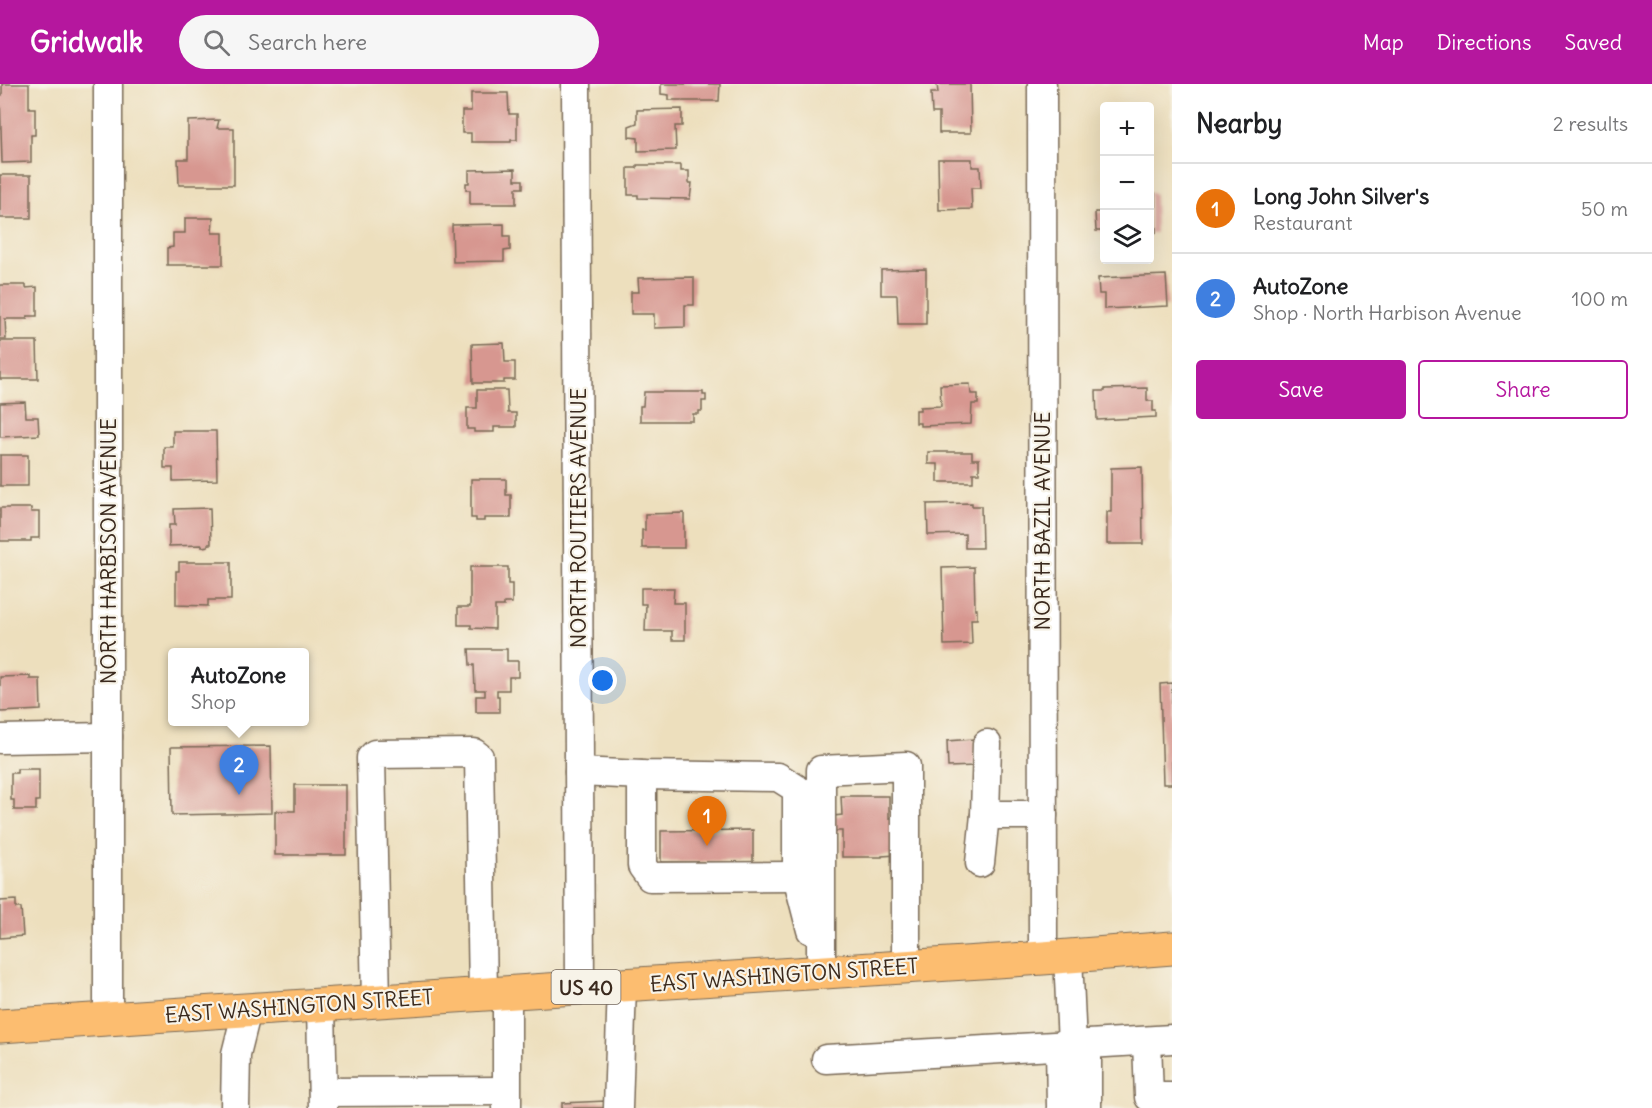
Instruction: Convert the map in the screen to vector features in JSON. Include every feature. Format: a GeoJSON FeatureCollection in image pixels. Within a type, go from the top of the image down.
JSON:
{"type":"FeatureCollection","features":[{"type":"Feature","properties":{"kind":"main road","name":"EAST WASHINGTON STREET"},"geometry":{"type":"LineString","coordinates":[[0,1026],[1172,948]]}},
{"type":"Feature","properties":{"kind":"street","name":"NORTH HARBISON AVENUE"},"geometry":{"type":"LineString","coordinates":[[108,84],[108,1019]]}},
{"type":"Feature","properties":{"kind":"street","name":"NORTH ROUTIERS AVENUE"},"geometry":{"type":"LineString","coordinates":[[576,84],[580,987]]}},
{"type":"Feature","properties":{"kind":"street","name":"NORTH BAZIL AVENUE"},"geometry":{"type":"LineString","coordinates":[[1042,84],[1043,814],[1056,957],[1073,1045]]}},
{"type":"Feature","properties":{"kind":"street"},"geometry":{"type":"LineString","coordinates":[[0,739],[108,736]]}},
{"type":"Feature","properties":{"kind":"street"},"geometry":{"type":"LineString","coordinates":[[980,863],[986,815],[987,744]]}},
{"type":"Feature","properties":{"kind":"street"},"geometry":{"type":"LineString","coordinates":[[321,1005],[323,1100],[507,1099],[495,993],[479,757],[474,753],[375,754],[371,758],[376,1001]]}},
{"type":"Feature","properties":{"kind":"street"},"geometry":{"type":"LineString","coordinates":[[822,972],[821,770],[906,766],[906,967]]}},
{"type":"Feature","properties":{"kind":"street"},"geometry":{"type":"LineString","coordinates":[[579,772],[778,777],[796,789],[797,876],[822,972]]}},
{"type":"Feature","properties":{"kind":"street"},"geometry":{"type":"LineString","coordinates":[[642,775],[642,866],[650,877],[797,876]]}},
{"type":"Feature","properties":{"kind":"street"},"geometry":{"type":"LineString","coordinates":[[986,815],[1043,814]]}},
{"type":"Feature","properties":{"kind":"street"},"geometry":{"type":"LineString","coordinates":[[618,1108],[622,985]]}},
{"type":"Feature","properties":{"kind":"street"},"geometry":{"type":"LineString","coordinates":[[235,1108],[236,1054],[247,1010]]}},
{"type":"Feature","properties":{"kind":"street"},"geometry":{"type":"LineString","coordinates":[[826,1059],[1159,1040],[1149,1097],[1172,1097]]}},
{"type":"Feature","properties":{"kind":"street"},"geometry":{"type":"LineString","coordinates":[[1061,1108],[1073,1045]]}},
{"type":"Feature","properties":{"kind":"street"},"geometry":{"type":"LineString","coordinates":[[1073,1045],[1087,1108]]}},
{"type":"Feature","properties":{"kind":"building"},"geometry":{"type":"Polygon","coordinates":[[[2,84],[29,84],[29,108],[35,108],[35,135],[31,135],[31,162],[2,163],[0,95],[2,95],[2,84]]]}},
{"type":"Feature","properties":{"kind":"building"},"geometry":{"type":"Polygon","coordinates":[[[661,84],[720,84],[719,101],[669,100],[669,95],[661,94],[661,84]]]}},
{"type":"Feature","properties":{"kind":"building"},"geometry":{"type":"Polygon","coordinates":[[[937,84],[970,84],[971,133],[939,133],[939,113],[932,113],[931,93],[938,93],[937,84]]]}},
{"type":"Feature","properties":{"kind":"building"},"geometry":{"type":"Polygon","coordinates":[[[471,93],[508,93],[509,114],[517,114],[517,140],[471,142],[471,133],[462,133],[462,111],[471,111],[471,93]]]}},
{"type":"Feature","properties":{"kind":"building"},"geometry":{"type":"Polygon","coordinates":[[[682,109],[682,126],[675,126],[676,150],[638,151],[638,138],[629,137],[629,126],[637,123],[637,110],[682,109]]]}},
{"type":"Feature","properties":{"kind":"building"},"geometry":{"type":"Polygon","coordinates":[[[219,120],[217,128],[234,128],[234,185],[179,185],[178,159],[188,159],[188,121],[219,120]]]}},
{"type":"Feature","properties":{"kind":"building"},"geometry":{"type":"Polygon","coordinates":[[[938,159],[972,159],[972,167],[980,167],[981,188],[971,188],[972,209],[939,210],[938,159]]]}},
{"type":"Feature","properties":{"kind":"building"},"geometry":{"type":"Polygon","coordinates":[[[637,165],[681,165],[681,171],[689,171],[689,183],[692,183],[690,199],[638,198],[638,195],[628,195],[628,168],[637,168],[637,165]]]}},
{"type":"Feature","properties":{"kind":"building"},"geometry":{"type":"Polygon","coordinates":[[[515,169],[515,180],[523,180],[523,188],[516,188],[516,204],[470,204],[470,190],[466,190],[466,183],[469,183],[469,170],[515,169]]]}},
{"type":"Feature","properties":{"kind":"building"},"geometry":{"type":"Polygon","coordinates":[[[0,175],[31,175],[31,218],[0,218],[0,175]]]}},
{"type":"Feature","properties":{"kind":"building"},"geometry":{"type":"Polygon","coordinates":[[[1154,193],[1155,193],[1156,233],[1154,233],[1154,193]]]}},
{"type":"Feature","properties":{"kind":"building"},"geometry":{"type":"Polygon","coordinates":[[[1095,212],[1100,212],[1100,231],[1096,231],[1095,212]]]}},
{"type":"Feature","properties":{"kind":"building"},"geometry":{"type":"Polygon","coordinates":[[[185,218],[213,218],[212,233],[223,233],[223,265],[167,265],[167,248],[173,247],[173,233],[185,233],[185,218]]]}},
{"type":"Feature","properties":{"kind":"building"},"geometry":{"type":"Polygon","coordinates":[[[504,224],[504,236],[510,236],[510,250],[504,251],[504,261],[453,262],[452,225],[504,224]]]}},
{"type":"Feature","properties":{"kind":"building"},"geometry":{"type":"Polygon","coordinates":[[[926,269],[926,324],[898,324],[897,295],[881,295],[881,270],[926,269]]]}},
{"type":"Feature","properties":{"kind":"building"},"geometry":{"type":"Polygon","coordinates":[[[1166,275],[1168,306],[1104,309],[1104,294],[1099,294],[1098,278],[1166,275]]]}},
{"type":"Feature","properties":{"kind":"building"},"geometry":{"type":"Polygon","coordinates":[[[694,277],[694,305],[685,305],[685,327],[654,328],[654,314],[631,314],[631,292],[639,292],[638,278],[694,277]]]}},
{"type":"Feature","properties":{"kind":"building"},"geometry":{"type":"Polygon","coordinates":[[[0,285],[37,287],[37,316],[27,316],[27,319],[5,319],[6,339],[0,339],[0,285]]]}},
{"type":"Feature","properties":{"kind":"building"},"geometry":{"type":"Polygon","coordinates":[[[0,341],[37,341],[38,379],[0,379],[0,341]]]}},
{"type":"Feature","properties":{"kind":"building"},"geometry":{"type":"Polygon","coordinates":[[[504,343],[505,362],[515,362],[515,380],[504,380],[504,383],[473,383],[472,344],[504,343]]]}},
{"type":"Feature","properties":{"kind":"building"},"geometry":{"type":"Polygon","coordinates":[[[970,384],[971,394],[978,394],[978,404],[972,404],[971,424],[920,426],[920,423],[916,423],[916,410],[920,410],[920,407],[941,406],[940,385],[970,384]]]}},
{"type":"Feature","properties":{"kind":"building"},"geometry":{"type":"Polygon","coordinates":[[[1147,388],[1147,401],[1153,401],[1153,411],[1156,411],[1156,417],[1097,420],[1096,391],[1147,388]]]}},
{"type":"Feature","properties":{"kind":"building"},"geometry":{"type":"Polygon","coordinates":[[[477,390],[507,390],[508,413],[516,413],[516,427],[494,427],[494,432],[474,432],[474,429],[467,429],[467,408],[477,408],[477,390]]]}},
{"type":"Feature","properties":{"kind":"building"},"geometry":{"type":"Polygon","coordinates":[[[644,392],[703,392],[703,395],[706,395],[706,401],[702,401],[702,411],[699,411],[699,414],[693,414],[693,421],[640,421],[640,406],[643,406],[644,392]]]}},
{"type":"Feature","properties":{"kind":"building"},"geometry":{"type":"Polygon","coordinates":[[[25,402],[26,417],[38,417],[39,435],[0,437],[0,403],[25,402]]]}},
{"type":"Feature","properties":{"kind":"building"},"geometry":{"type":"Polygon","coordinates":[[[173,431],[216,431],[217,480],[173,481],[173,468],[164,468],[164,447],[173,447],[173,431]]]}},
{"type":"Feature","properties":{"kind":"building"},"geometry":{"type":"Polygon","coordinates":[[[928,452],[972,452],[972,459],[979,459],[979,473],[973,473],[973,482],[938,482],[938,464],[928,464],[928,452]]]}},
{"type":"Feature","properties":{"kind":"building"},"geometry":{"type":"Polygon","coordinates":[[[0,455],[28,455],[28,486],[0,486],[0,455]]]}},
{"type":"Feature","properties":{"kind":"building"},"geometry":{"type":"Polygon","coordinates":[[[1142,467],[1143,544],[1107,544],[1107,512],[1111,512],[1111,468],[1142,467]]]}},
{"type":"Feature","properties":{"kind":"building"},"geometry":{"type":"Polygon","coordinates":[[[471,479],[506,479],[506,495],[511,495],[511,518],[484,518],[484,521],[476,521],[476,518],[471,518],[471,479]]]}},
{"type":"Feature","properties":{"kind":"building"},"geometry":{"type":"Polygon","coordinates":[[[972,503],[972,506],[981,506],[982,548],[965,548],[965,534],[928,535],[927,504],[972,503]]]}},
{"type":"Feature","properties":{"kind":"building"},"geometry":{"type":"Polygon","coordinates":[[[0,508],[31,508],[31,512],[39,512],[39,538],[31,538],[31,541],[0,541],[0,508]]]}},
{"type":"Feature","properties":{"kind":"building"},"geometry":{"type":"Polygon","coordinates":[[[210,508],[211,544],[202,547],[202,545],[169,546],[169,525],[175,525],[174,509],[210,508]]]}},
{"type":"Feature","properties":{"kind":"building"},"geometry":{"type":"Polygon","coordinates":[[[684,513],[684,548],[642,548],[645,514],[684,513]]]}},
{"type":"Feature","properties":{"kind":"building"},"geometry":{"type":"Polygon","coordinates":[[[179,562],[231,562],[231,600],[208,600],[208,606],[176,605],[176,571],[179,571],[179,562]]]}},
{"type":"Feature","properties":{"kind":"building"},"geometry":{"type":"Polygon","coordinates":[[[470,567],[508,567],[508,584],[512,584],[512,603],[495,606],[495,629],[458,625],[458,607],[470,607],[470,567]]]}},
{"type":"Feature","properties":{"kind":"building"},"geometry":{"type":"Polygon","coordinates":[[[974,567],[977,619],[971,619],[972,644],[944,645],[942,568],[974,567]]]}},
{"type":"Feature","properties":{"kind":"building"},"geometry":{"type":"Polygon","coordinates":[[[641,588],[674,588],[673,603],[685,603],[685,640],[672,640],[672,631],[645,631],[646,604],[641,604],[641,588]]]}},
{"type":"Feature","properties":{"kind":"building"},"geometry":{"type":"Polygon","coordinates":[[[469,649],[507,649],[507,661],[518,661],[518,677],[509,677],[509,690],[497,690],[499,712],[476,712],[476,696],[485,696],[485,690],[475,690],[474,665],[470,665],[469,649]]]}},
{"type":"Feature","properties":{"kind":"building"},"geometry":{"type":"Polygon","coordinates":[[[30,676],[30,679],[40,679],[41,710],[0,712],[0,677],[30,676]]]}},
{"type":"Feature","properties":{"kind":"building"},"geometry":{"type":"Polygon","coordinates":[[[1172,683],[1172,784],[1163,784],[1160,684],[1172,683]]]}},
{"type":"Feature","properties":{"kind":"building"},"geometry":{"type":"Polygon","coordinates":[[[974,739],[975,766],[948,767],[947,741],[974,739]]]}},
{"type":"Feature","properties":{"kind":"building"},"geometry":{"type":"Polygon","coordinates":[[[271,746],[272,813],[172,815],[171,747],[271,746]]]}},
{"type":"Feature","properties":{"kind":"building"},"geometry":{"type":"Polygon","coordinates":[[[17,769],[39,769],[39,801],[36,801],[36,810],[14,810],[14,800],[11,800],[11,773],[17,773],[17,769]]]}},
{"type":"Feature","properties":{"kind":"building"},"geometry":{"type":"Polygon","coordinates":[[[295,785],[346,785],[346,855],[275,855],[275,811],[295,811],[295,785]]]}},
{"type":"Feature","properties":{"kind":"building"},"geometry":{"type":"Polygon","coordinates":[[[841,796],[889,796],[889,818],[896,818],[896,855],[842,857],[842,831],[834,831],[834,816],[842,815],[841,796]]]}},
{"type":"Feature","properties":{"kind":"building"},"geometry":{"type":"Polygon","coordinates":[[[753,830],[753,862],[661,862],[661,831],[753,830]]]}},
{"type":"Feature","properties":{"kind":"building"},"geometry":{"type":"Polygon","coordinates":[[[16,900],[16,908],[21,908],[23,936],[0,938],[0,901],[16,900]]]}},
{"type":"Feature","properties":{"kind":"building"},"geometry":{"type":"Polygon","coordinates":[[[606,1101],[607,1108],[562,1108],[562,1103],[606,1101]]]}},
{"type":"Feature","properties":{"kind":"place","name":"AutoZone"},"geometry":{"type":"Point","coordinates":[239,795]}},
{"type":"Feature","properties":{"kind":"place","name":"Long John Silver's"},"geometry":{"type":"Point","coordinates":[707,846]}}]}
